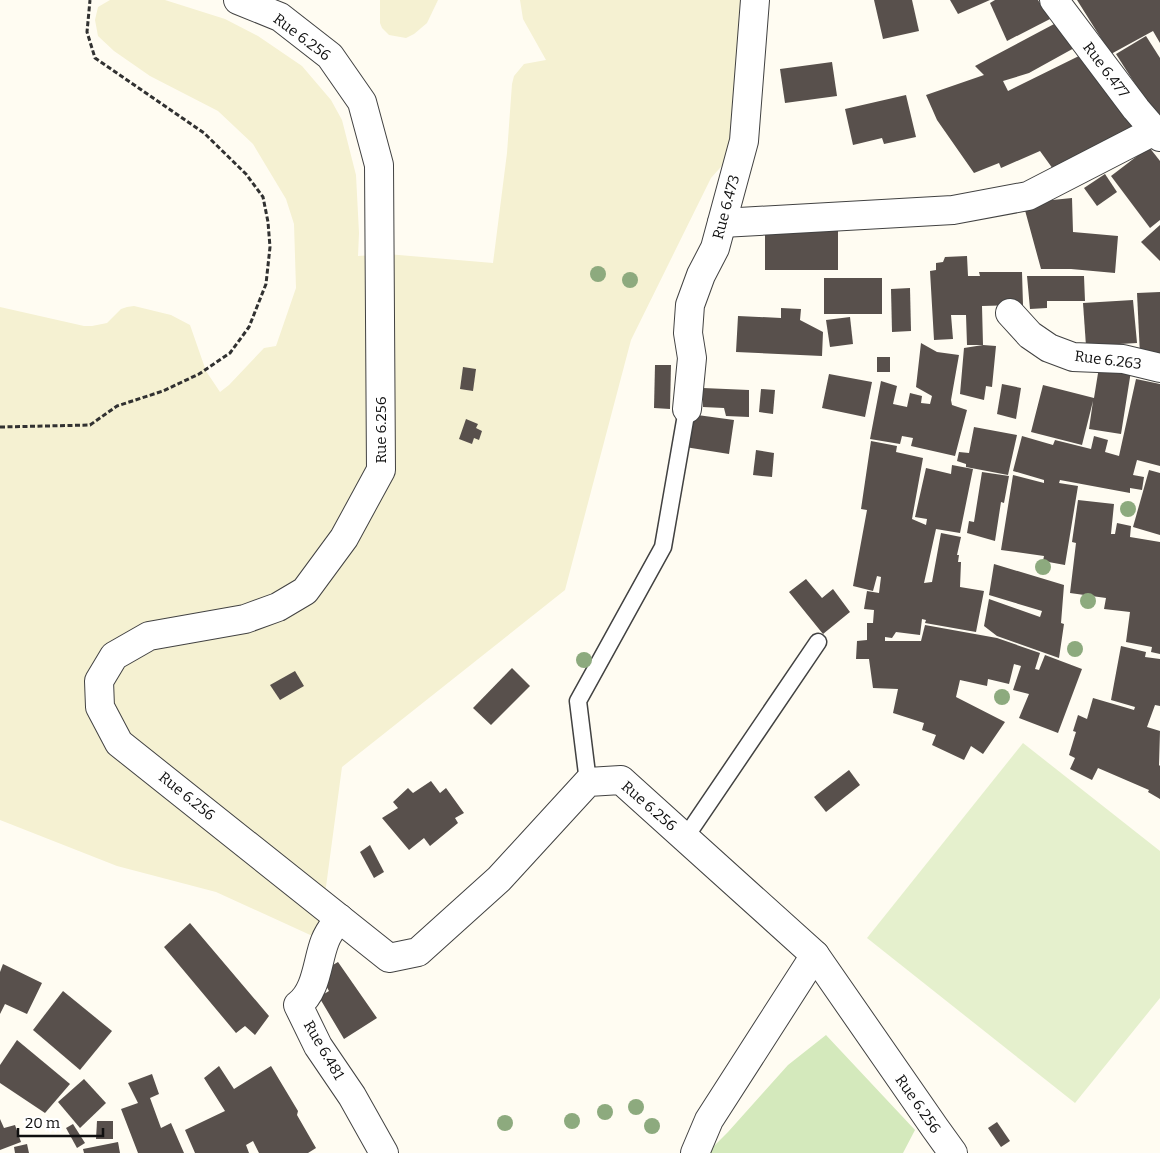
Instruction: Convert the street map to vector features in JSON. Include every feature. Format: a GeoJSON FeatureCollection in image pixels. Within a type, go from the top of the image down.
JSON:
{"type":"FeatureCollection","features":[{"type":"Feature","properties":{"kind":"street","name":"Rue 6.256"},"geometry":{"type":"LineString","coordinates":[[238,0],[280,17],[330,56],[362,102],[379,165],[381,470],[344,538],[305,591],[278,607],[245,619],[149,636],[114,656],[99,681],[100,706],[120,743],[389,958],[418,952],[499,879],[588,782],[621,780],[815,955],[953,1153]]}},
{"type":"Feature","properties":{"kind":"street","name":"Rue 6.473"},"geometry":{"type":"LineString","coordinates":[[687,409],[692,358],[688,333],[690,305],[701,275],[715,248],[744,141],[755,0]]}},
{"type":"Feature","properties":{"kind":"street","name":"Rue 6.477"},"geometry":{"type":"LineString","coordinates":[[1054,0],[1157,134]]}},
{"type":"Feature","properties":{"kind":"street"},"geometry":{"type":"LineString","coordinates":[[722,223],[953,210],[1010,200],[1028,196],[1157,134]]}},
{"type":"Feature","properties":{"kind":"street","name":"Rue 6.263"},"geometry":{"type":"LineString","coordinates":[[1010,313],[1030,335],[1049,348],[1073,357],[1123,360],[1160,368]]}},
{"type":"Feature","properties":{"kind":"street","name":"Rue 6.481"},"geometry":{"type":"LineString","coordinates":[[339,918],[325,940],[306,1000],[298,1005],[318,1046],[352,1096],[384,1153]]}},
{"type":"Feature","properties":{"kind":"street"},"geometry":{"type":"LineString","coordinates":[[695,1153],[709,1120],[815,955]]}},
{"type":"Feature","properties":{"kind":"lane"},"geometry":{"type":"LineString","coordinates":[[588,782],[578,701],[662,547],[687,409]]}},
{"type":"Feature","properties":{"kind":"lane"},"geometry":{"type":"LineString","coordinates":[[685,838],[818,642]]}},
{"type":"Feature","properties":{"kind":"path"},"geometry":{"type":"LineString","coordinates":[[0,426],[90,424],[117,406],[163,391],[199,374],[230,353],[249,327],[266,284],[270,247],[263,197],[246,174],[204,133],[94,58],[86,32],[90,0]]}},
{"type":"Feature","properties":{"kind":"shaded area"},"geometry":{"type":"Polygon","coordinates":[[[110,0],[165,0],[225,19],[258,36],[302,66],[331,100],[342,120],[356,175],[359,233],[358,256],[387,254],[493,263],[507,153],[514,76],[524,64],[546,60],[523,19],[520,0],[755,0],[744,141],[711,178],[631,340],[565,590],[342,767],[319,939],[216,892],[117,866],[0,820],[0,307],[84,326],[107,323],[121,309],[134,306],[171,315],[190,325],[206,371],[220,392],[264,348],[276,346],[296,288],[294,224],[286,199],[253,144],[218,111],[150,76],[114,51],[98,36],[95,20],[98,7],[110,0]]]}},
{"type":"Feature","properties":{"kind":"shaded area"},"geometry":{"type":"Polygon","coordinates":[[[380,0],[438,0],[427,23],[406,38],[389,35],[382,28],[380,23],[380,0]]]}},
{"type":"Feature","properties":{"kind":"green space"},"geometry":{"type":"Polygon","coordinates":[[[1023,743],[1160,851],[1160,998],[1075,1103],[867,938],[1023,743]]]}},
{"type":"Feature","properties":{"kind":"green space"},"geometry":{"type":"Polygon","coordinates":[[[826,1035],[915,1130],[903,1153],[707,1153],[788,1065],[826,1035]]]}},
{"type":"Feature","properties":{"kind":"building"},"geometry":{"type":"Polygon","coordinates":[[[874,0],[912,0],[919,31],[883,39],[874,0]]]}},
{"type":"Feature","properties":{"kind":"building"},"geometry":{"type":"Polygon","coordinates":[[[950,0],[990,0],[958,14],[950,0]]]}},
{"type":"Feature","properties":{"kind":"building"},"geometry":{"type":"Polygon","coordinates":[[[995,0],[1038,0],[1050,19],[1007,41],[990,3],[995,0]]]}},
{"type":"Feature","properties":{"kind":"building"},"geometry":{"type":"Polygon","coordinates":[[[1077,0],[1160,0],[1160,43],[1153,31],[1111,54],[1077,0]]]}},
{"type":"Feature","properties":{"kind":"building"},"geometry":{"type":"Polygon","coordinates":[[[1056,23],[1076,47],[1029,73],[1003,81],[1008,91],[1085,53],[1135,127],[1053,169],[1040,151],[1001,168],[999,163],[974,173],[937,120],[926,95],[984,75],[975,66],[1056,23]]]}},
{"type":"Feature","properties":{"kind":"building"},"geometry":{"type":"Polygon","coordinates":[[[1146,36],[1160,58],[1160,123],[1116,54],[1146,36]]]}},
{"type":"Feature","properties":{"kind":"building"},"geometry":{"type":"Polygon","coordinates":[[[832,62],[837,96],[785,103],[780,69],[832,62]]]}},
{"type":"Feature","properties":{"kind":"building"},"geometry":{"type":"Polygon","coordinates":[[[906,95],[916,137],[884,144],[882,138],[853,145],[845,109],[906,95]]]}},
{"type":"Feature","properties":{"kind":"building"},"geometry":{"type":"Polygon","coordinates":[[[1149,147],[1160,161],[1160,220],[1150,228],[1111,176],[1149,147]]]}},
{"type":"Feature","properties":{"kind":"building"},"geometry":{"type":"Polygon","coordinates":[[[1105,174],[1117,192],[1097,206],[1084,188],[1105,174]]]}},
{"type":"Feature","properties":{"kind":"building"},"geometry":{"type":"Polygon","coordinates":[[[1072,198],[1073,232],[1118,236],[1115,273],[1071,269],[1041,269],[1023,203],[1072,198]]]}},
{"type":"Feature","properties":{"kind":"building"},"geometry":{"type":"Polygon","coordinates":[[[1160,225],[1160,261],[1141,242],[1160,225]]]}},
{"type":"Feature","properties":{"kind":"building"},"geometry":{"type":"Polygon","coordinates":[[[765,228],[838,228],[838,270],[765,270],[765,228]]]}},
{"type":"Feature","properties":{"kind":"building"},"geometry":{"type":"Polygon","coordinates":[[[967,256],[968,276],[980,276],[979,272],[1022,272],[1023,305],[982,306],[983,345],[967,345],[966,315],[951,315],[953,339],[934,340],[930,271],[936,270],[936,263],[943,262],[945,257],[967,256]]]}},
{"type":"Feature","properties":{"kind":"building"},"geometry":{"type":"Polygon","coordinates":[[[1027,276],[1084,276],[1085,301],[1047,301],[1047,308],[1030,309],[1027,276]]]}},
{"type":"Feature","properties":{"kind":"building"},"geometry":{"type":"Polygon","coordinates":[[[824,278],[882,278],[882,314],[824,314],[824,278]]]}},
{"type":"Feature","properties":{"kind":"building"},"geometry":{"type":"Polygon","coordinates":[[[910,288],[911,331],[892,332],[891,289],[910,288]]]}},
{"type":"Feature","properties":{"kind":"building"},"geometry":{"type":"Polygon","coordinates":[[[1160,292],[1160,354],[1140,355],[1137,293],[1160,292]]]}},
{"type":"Feature","properties":{"kind":"building"},"geometry":{"type":"Polygon","coordinates":[[[1133,300],[1137,343],[1086,346],[1083,303],[1133,300]]]}},
{"type":"Feature","properties":{"kind":"building"},"geometry":{"type":"Polygon","coordinates":[[[781,308],[801,309],[800,320],[823,332],[822,356],[736,352],[738,316],[781,318],[781,308]]]}},
{"type":"Feature","properties":{"kind":"building"},"geometry":{"type":"Polygon","coordinates":[[[850,317],[853,344],[830,347],[826,320],[850,317]]]}},
{"type":"Feature","properties":{"kind":"building"},"geometry":{"type":"Polygon","coordinates":[[[921,343],[937,352],[959,355],[951,400],[952,405],[967,410],[955,456],[911,446],[913,438],[902,436],[900,444],[870,439],[881,381],[897,386],[893,404],[907,407],[910,393],[922,396],[921,403],[930,404],[932,396],[916,387],[921,343]]]}},
{"type":"Feature","properties":{"kind":"building"},"geometry":{"type":"Polygon","coordinates":[[[983,345],[996,346],[992,387],[986,386],[984,400],[960,394],[964,348],[983,345]]]}},
{"type":"Feature","properties":{"kind":"building"},"geometry":{"type":"Polygon","coordinates":[[[877,357],[890,357],[890,372],[877,372],[877,357]]]}},
{"type":"Feature","properties":{"kind":"building"},"geometry":{"type":"Polygon","coordinates":[[[655,365],[671,365],[670,409],[654,408],[655,365]]]}},
{"type":"Feature","properties":{"kind":"building"},"geometry":{"type":"Polygon","coordinates":[[[463,367],[476,369],[473,391],[460,389],[463,367]]]}},
{"type":"Feature","properties":{"kind":"building"},"geometry":{"type":"Polygon","coordinates":[[[1099,367],[1131,371],[1121,434],[1089,429],[1093,401],[1082,445],[1031,432],[1043,385],[1094,398],[1099,367]]]}},
{"type":"Feature","properties":{"kind":"building"},"geometry":{"type":"Polygon","coordinates":[[[829,374],[872,382],[865,417],[822,408],[829,374]]]}},
{"type":"Feature","properties":{"kind":"building"},"geometry":{"type":"Polygon","coordinates":[[[1136,379],[1160,384],[1160,466],[1137,460],[1133,475],[1144,477],[1142,490],[1130,488],[1130,493],[1060,480],[1059,483],[1078,486],[1065,565],[1043,561],[1044,556],[1001,550],[1013,475],[1044,483],[1044,480],[1013,471],[1022,436],[1053,445],[1055,440],[1091,449],[1094,436],[1108,440],[1105,452],[1119,456],[1136,379]]]}},
{"type":"Feature","properties":{"kind":"building"},"geometry":{"type":"Polygon","coordinates":[[[1002,384],[1021,388],[1016,419],[997,414],[1002,384]]]}},
{"type":"Feature","properties":{"kind":"building"},"geometry":{"type":"Polygon","coordinates":[[[703,388],[749,390],[749,417],[726,416],[724,408],[703,407],[703,388]]]}},
{"type":"Feature","properties":{"kind":"building"},"geometry":{"type":"Polygon","coordinates":[[[761,389],[775,390],[773,414],[759,412],[761,389]]]}},
{"type":"Feature","properties":{"kind":"building"},"geometry":{"type":"Polygon","coordinates":[[[690,414],[734,420],[729,454],[685,447],[690,414]]]}},
{"type":"Feature","properties":{"kind":"building"},"geometry":{"type":"Polygon","coordinates":[[[466,419],[478,424],[476,428],[482,431],[479,440],[474,438],[472,444],[459,439],[466,419]]]}},
{"type":"Feature","properties":{"kind":"building"},"geometry":{"type":"Polygon","coordinates":[[[974,427],[1017,435],[1008,475],[966,467],[966,464],[957,461],[959,452],[969,453],[974,427]]]}},
{"type":"Feature","properties":{"kind":"building"},"geometry":{"type":"Polygon","coordinates":[[[871,441],[897,446],[896,452],[923,458],[912,519],[926,525],[927,519],[915,517],[926,468],[951,474],[952,465],[973,469],[960,533],[936,529],[924,583],[932,582],[941,533],[961,537],[957,555],[959,555],[958,562],[961,562],[960,587],[984,591],[976,632],[925,623],[926,620],[922,619],[920,635],[896,632],[892,638],[885,637],[885,641],[921,641],[925,625],[997,638],[1040,653],[1035,669],[1039,670],[1045,655],[1082,669],[1058,733],[1019,718],[1029,694],[1013,690],[1021,666],[1014,664],[1009,684],[988,679],[987,686],[960,680],[956,697],[1005,722],[983,754],[971,746],[964,760],[932,745],[936,735],[922,730],[924,723],[893,713],[898,689],[873,688],[869,659],[856,659],[857,641],[867,640],[867,623],[873,623],[874,610],[864,609],[867,591],[879,593],[881,577],[877,576],[873,591],[853,586],[867,510],[861,509],[871,441]]]}},
{"type":"Feature","properties":{"kind":"building"},"geometry":{"type":"Polygon","coordinates":[[[756,450],[774,453],[772,477],[753,475],[756,450]]]}},
{"type":"Feature","properties":{"kind":"building"},"geometry":{"type":"Polygon","coordinates":[[[1149,470],[1160,473],[1160,535],[1133,527],[1149,470]]]}},
{"type":"Feature","properties":{"kind":"building"},"geometry":{"type":"Polygon","coordinates":[[[982,472],[1009,476],[1004,503],[1001,502],[995,541],[967,533],[969,521],[974,522],[982,472]]]}},
{"type":"Feature","properties":{"kind":"building"},"geometry":{"type":"Polygon","coordinates":[[[1078,500],[1114,504],[1111,534],[1115,534],[1117,523],[1131,526],[1130,537],[1160,542],[1160,654],[1151,652],[1152,647],[1126,642],[1130,612],[1104,609],[1106,598],[1070,593],[1076,543],[1072,542],[1078,500]]]}},
{"type":"Feature","properties":{"kind":"building"},"geometry":{"type":"Polygon","coordinates":[[[994,564],[1064,585],[1061,623],[1064,624],[1059,658],[997,636],[984,626],[989,599],[1040,617],[1042,611],[989,595],[994,564]]]}},
{"type":"Feature","properties":{"kind":"building"},"geometry":{"type":"Polygon","coordinates":[[[806,579],[822,598],[833,589],[850,612],[823,634],[789,592],[806,579]]]}},
{"type":"Feature","properties":{"kind":"building"},"geometry":{"type":"Polygon","coordinates":[[[1121,646],[1146,652],[1145,657],[1160,659],[1160,706],[1155,705],[1147,727],[1160,731],[1160,799],[1148,792],[1149,790],[1098,768],[1092,780],[1070,769],[1075,758],[1069,755],[1076,732],[1073,731],[1078,715],[1087,719],[1093,698],[1134,710],[1135,707],[1111,700],[1121,646]]]}},
{"type":"Feature","properties":{"kind":"building"},"geometry":{"type":"Polygon","coordinates":[[[512,668],[530,686],[491,725],[473,708],[512,668]]]}},
{"type":"Feature","properties":{"kind":"building"},"geometry":{"type":"Polygon","coordinates":[[[295,671],[304,686],[280,700],[270,685],[295,671]]]}},
{"type":"Feature","properties":{"kind":"building"},"geometry":{"type":"Polygon","coordinates":[[[849,770],[860,785],[826,812],[814,797],[849,770]]]}},
{"type":"Feature","properties":{"kind":"building"},"geometry":{"type":"Polygon","coordinates":[[[431,781],[440,793],[446,788],[464,813],[455,818],[458,823],[430,846],[424,838],[409,850],[382,818],[398,808],[393,802],[408,788],[413,793],[431,781]]]}},
{"type":"Feature","properties":{"kind":"building"},"geometry":{"type":"Polygon","coordinates":[[[370,845],[384,872],[374,878],[360,852],[370,845]]]}},
{"type":"Feature","properties":{"kind":"building"},"geometry":{"type":"Polygon","coordinates":[[[190,923],[269,1016],[255,1035],[245,1026],[236,1033],[164,947],[190,923]]]}},
{"type":"Feature","properties":{"kind":"building"},"geometry":{"type":"Polygon","coordinates":[[[338,962],[377,1018],[344,1039],[319,997],[329,991],[319,973],[338,962]]]}},
{"type":"Feature","properties":{"kind":"building"},"geometry":{"type":"Polygon","coordinates":[[[3,964],[42,983],[27,1014],[5,1004],[0,1014],[0,972],[3,964]]]}},
{"type":"Feature","properties":{"kind":"building"},"geometry":{"type":"Polygon","coordinates":[[[63,991],[112,1031],[80,1070],[33,1030],[63,991]]]}},
{"type":"Feature","properties":{"kind":"building"},"geometry":{"type":"Polygon","coordinates":[[[17,1040],[70,1084],[45,1113],[0,1083],[0,1065],[17,1040]]]}},
{"type":"Feature","properties":{"kind":"building"},"geometry":{"type":"Polygon","coordinates":[[[219,1066],[234,1089],[271,1066],[298,1111],[297,1115],[316,1148],[308,1153],[259,1153],[253,1141],[246,1145],[249,1153],[195,1153],[185,1130],[225,1111],[204,1078],[219,1066]]]}},
{"type":"Feature","properties":{"kind":"building"},"geometry":{"type":"Polygon","coordinates":[[[152,1074],[159,1094],[150,1098],[161,1128],[171,1123],[184,1153],[138,1153],[121,1109],[138,1103],[128,1083],[152,1074]]]}},
{"type":"Feature","properties":{"kind":"building"},"geometry":{"type":"Polygon","coordinates":[[[84,1079],[106,1103],[80,1128],[58,1102],[84,1079]]]}},
{"type":"Feature","properties":{"kind":"building"},"geometry":{"type":"Polygon","coordinates":[[[0,1119],[4,1128],[15,1125],[21,1142],[0,1150],[0,1119]]]}},
{"type":"Feature","properties":{"kind":"building"},"geometry":{"type":"Polygon","coordinates":[[[97,1121],[113,1121],[113,1139],[96,1139],[97,1121]]]}},
{"type":"Feature","properties":{"kind":"building"},"geometry":{"type":"Polygon","coordinates":[[[997,1122],[1010,1141],[1001,1147],[988,1128],[997,1122]]]}},
{"type":"Feature","properties":{"kind":"building"},"geometry":{"type":"Polygon","coordinates":[[[73,1124],[85,1143],[77,1148],[66,1128],[73,1124]]]}},
{"type":"Feature","properties":{"kind":"building"},"geometry":{"type":"Polygon","coordinates":[[[118,1142],[120,1153],[84,1153],[83,1149],[118,1142]]]}},
{"type":"Feature","properties":{"kind":"building"},"geometry":{"type":"Polygon","coordinates":[[[27,1144],[29,1153],[15,1153],[14,1147],[27,1144]]]}}]}
